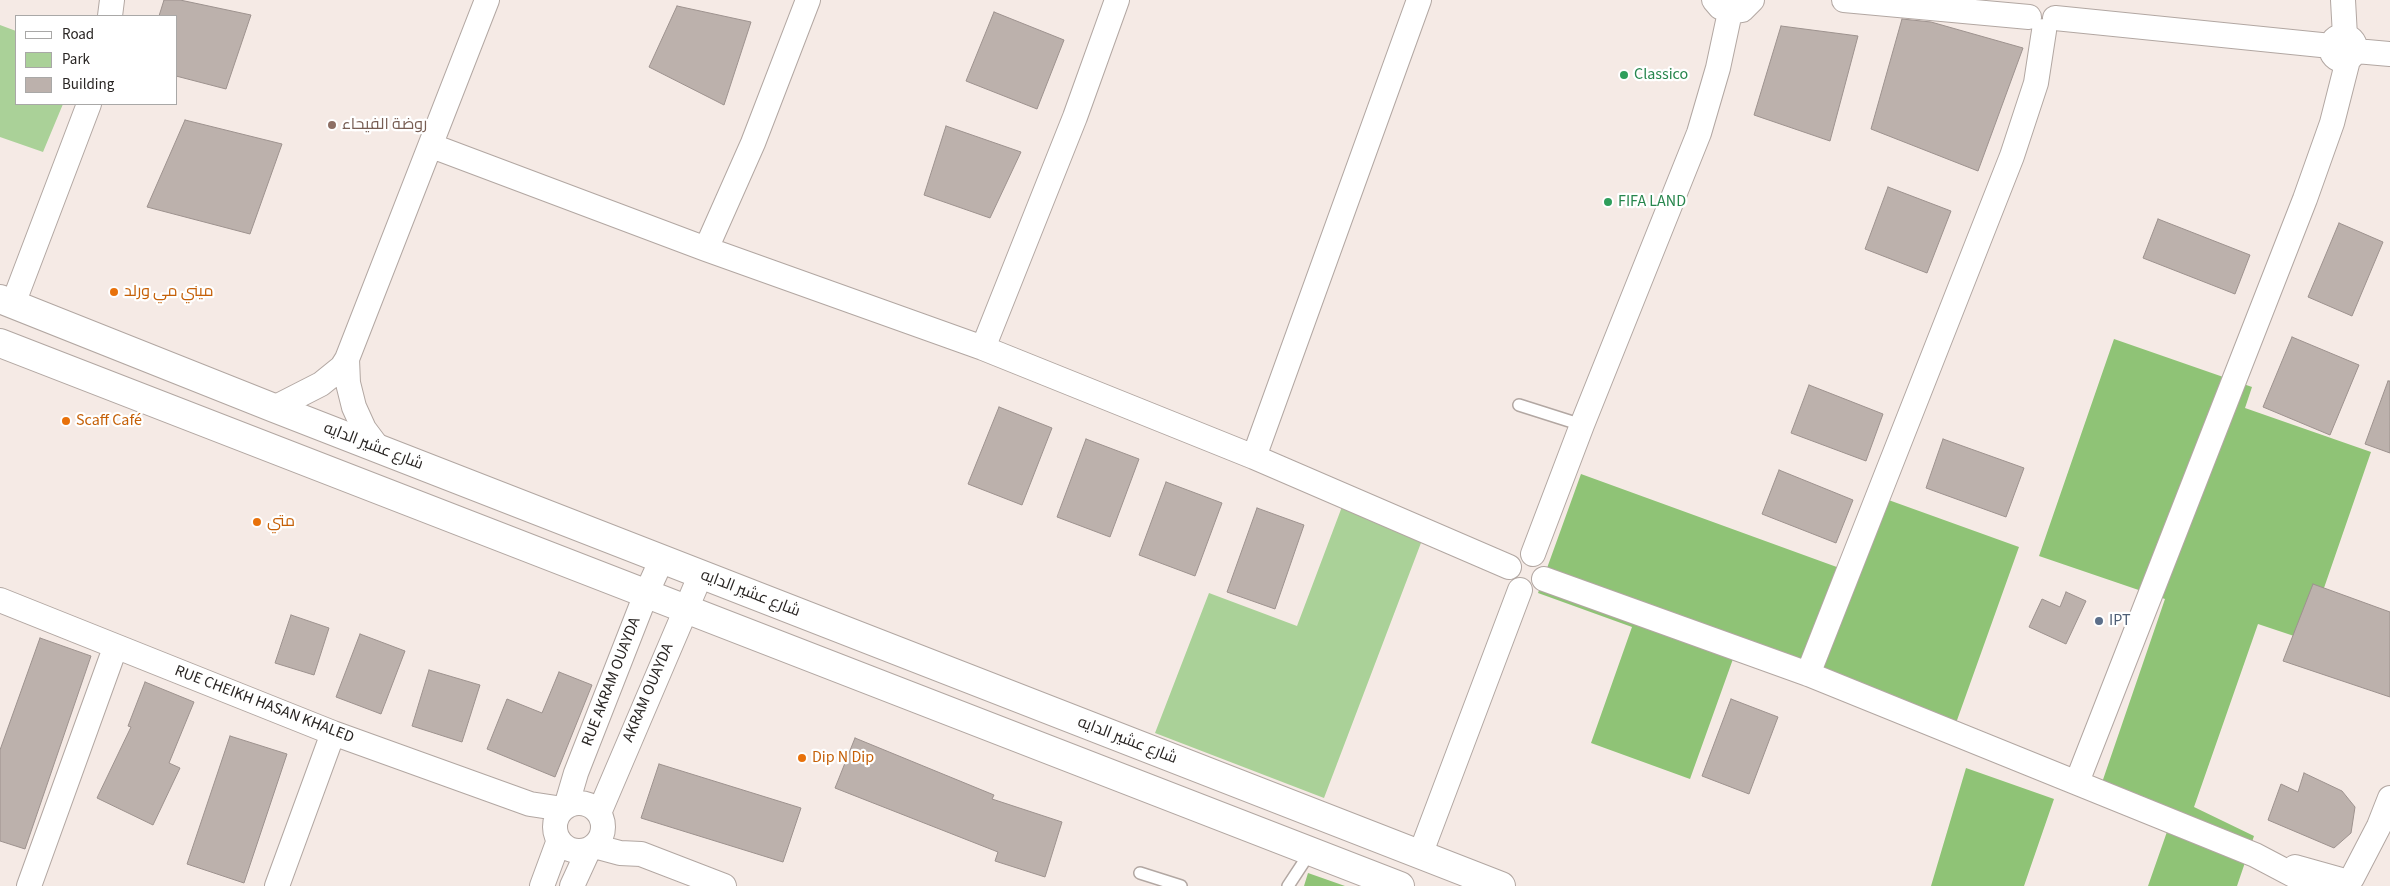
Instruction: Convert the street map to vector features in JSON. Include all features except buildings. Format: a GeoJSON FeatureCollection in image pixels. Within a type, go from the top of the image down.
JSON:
{"type":"FeatureCollection","features":[{"type":"Feature","properties":{"kind":"street"},"geometry":{"type":"LineString","coordinates":[[110,15],[112,0]]}},
{"type":"Feature","properties":{"kind":"street"},"geometry":{"type":"LineString","coordinates":[[274,408],[321,384],[338,371],[347,359],[432,146],[487,0]]}},
{"type":"Feature","properties":{"kind":"street"},"geometry":{"type":"LineString","coordinates":[[706,249],[753,143],[808,0]]}},
{"type":"Feature","properties":{"kind":"street"},"geometry":{"type":"LineString","coordinates":[[983,348],[1075,117],[1117,0]]}},
{"type":"Feature","properties":{"kind":"street"},"geometry":{"type":"LineString","coordinates":[[1254,458],[1418,0]]}},
{"type":"Feature","properties":{"kind":"street"},"geometry":{"type":"LineString","coordinates":[[1533,554],[1582,425],[1699,132],[1718,68],[1722,6],[1742,10],[1752,0]]}},
{"type":"Feature","properties":{"kind":"street"},"geometry":{"type":"LineString","coordinates":[[1844,0],[2045,14],[2390,54]]}},
{"type":"Feature","properties":{"kind":"street"},"geometry":{"type":"LineString","coordinates":[[2077,782],[2332,123],[2345,48],[2343,0]]}},
{"type":"Feature","properties":{"kind":"street"},"geometry":{"type":"LineString","coordinates":[[1808,674],[2012,156],[2036,83],[2045,14]]}},
{"type":"Feature","properties":{"kind":"street"},"geometry":{"type":"LineString","coordinates":[[7,302],[89,105]]}},
{"type":"Feature","properties":{"kind":"street"},"geometry":{"type":"LineString","coordinates":[[432,146],[706,249],[983,348],[1254,458],[1509,567]]}},
{"type":"Feature","properties":{"kind":"street","name":"شارع عشير الدايه"},"geometry":{"type":"LineString","coordinates":[[7,302],[662,560],[1501,886]]}},
{"type":"Feature","properties":{"kind":"street"},"geometry":{"type":"LineString","coordinates":[[0,343],[1400,886]]}},
{"type":"Feature","properties":{"kind":"street"},"geometry":{"type":"LineString","coordinates":[[347,359],[348,383],[354,407],[364,429],[379,449]]}},
{"type":"Feature","properties":{"kind":"street"},"geometry":{"type":"LineString","coordinates":[[1519,554],[1533,554],[1541,559],[1546,570],[1544,579],[1535,589],[1520,590],[1513,585],[1508,574],[1510,562],[1519,554]]}},
{"type":"Feature","properties":{"kind":"street","name":"RUE AKRAM OUAYDA"},"geometry":{"type":"LineString","coordinates":[[564,808],[646,594],[662,560]]}},
{"type":"Feature","properties":{"kind":"street","name":"AKRAM OUAYDA"},"geometry":{"type":"LineString","coordinates":[[601,817],[701,574]]}},
{"type":"Feature","properties":{"kind":"street"},"geometry":{"type":"LineString","coordinates":[[1544,579],[1808,674],[2255,855],[2314,886]]}},
{"type":"Feature","properties":{"kind":"street"},"geometry":{"type":"LineString","coordinates":[[1420,855],[1520,590]]}},
{"type":"Feature","properties":{"kind":"street","name":"RUE CHEIKH HASAN KHALED"},"geometry":{"type":"LineString","coordinates":[[0,600],[115,648],[333,733],[530,804],[564,808]]}},
{"type":"Feature","properties":{"kind":"street"},"geometry":{"type":"LineString","coordinates":[[29,886],[115,648]]}},
{"type":"Feature","properties":{"kind":"street"},"geometry":{"type":"LineString","coordinates":[[277,886],[333,733]]}},
{"type":"Feature","properties":{"kind":"street"},"geometry":{"type":"LineString","coordinates":[[2255,855],[2355,883],[2390,798]]}},
{"type":"Feature","properties":{"kind":"street"},"geometry":{"type":"LineString","coordinates":[[542,886],[557,836],[558,816],[564,808],[581,803],[590,806],[641,854]]}},
{"type":"Feature","properties":{"kind":"street","name":"RUE CHEIKH HASAN KHALED"},"geometry":{"type":"LineString","coordinates":[[530,804],[557,836]]}},
{"type":"Feature","properties":{"kind":"street"},"geometry":{"type":"LineString","coordinates":[[572,886],[591,847],[603,830],[601,817]]}},
{"type":"Feature","properties":{"kind":"street"},"geometry":{"type":"LineString","coordinates":[[557,836],[572,850],[591,847],[620,853],[641,854],[724,886]]}},
{"type":"Feature","properties":{"kind":"lane"},"geometry":{"type":"LineString","coordinates":[[1519,405],[1582,425]]}},
{"type":"Feature","properties":{"kind":"lane"},"geometry":{"type":"LineString","coordinates":[[1288,886],[1311,852]]}},
{"type":"Feature","properties":{"kind":"lane"},"geometry":{"type":"LineString","coordinates":[[1140,872],[1181,886]]}},
{"type":"Feature","properties":{"kind":"green space"},"geometry":{"type":"Polygon","coordinates":[[[0,25],[15,31],[15,105],[63,105],[43,152],[0,137],[0,25]]]}},
{"type":"Feature","properties":{"kind":"green space"},"geometry":{"type":"Polygon","coordinates":[[[2114,339],[2252,387],[2245,408],[2371,452],[2306,640],[2258,624],[2194,807],[2254,836],[2237,886],[2148,886],[2169,826],[2096,800],[2165,599],[2039,556],[2114,339]]]}},
{"type":"Feature","properties":{"kind":"green space"},"geometry":{"type":"Polygon","coordinates":[[[1581,474],[1856,574],[1883,498],[2019,547],[1951,737],[1733,659],[1690,779],[1591,743],[1632,627],[1538,593],[1581,474]]]}},
{"type":"Feature","properties":{"kind":"green space"},"geometry":{"type":"Polygon","coordinates":[[[1343,504],[1424,535],[1324,798],[1155,733],[1209,593],[1297,626],[1343,504]]]}},
{"type":"Feature","properties":{"kind":"green space"},"geometry":{"type":"Polygon","coordinates":[[[1966,768],[2054,799],[2024,886],[1931,886],[1966,768]]]}},
{"type":"Feature","properties":{"kind":"green space"},"geometry":{"type":"Polygon","coordinates":[[[1308,873],[1345,886],[1304,886],[1308,873]]]}},
{"type":"Feature","properties":{"kind":"place","name":"Classico"},"geometry":{"type":"Point","coordinates":[1624,75]}},
{"type":"Feature","properties":{"kind":"place","name":"روضة الفيحاء"},"geometry":{"type":"Point","coordinates":[332,125]}},
{"type":"Feature","properties":{"kind":"place","name":"FIFA LAND"},"geometry":{"type":"Point","coordinates":[1608,202]}},
{"type":"Feature","properties":{"kind":"place","name":"ميني مي ورلد"},"geometry":{"type":"Point","coordinates":[114,292]}},
{"type":"Feature","properties":{"kind":"place","name":"Scaff Café"},"geometry":{"type":"Point","coordinates":[66,421]}},
{"type":"Feature","properties":{"kind":"place","name":"متي"},"geometry":{"type":"Point","coordinates":[257,522]}},
{"type":"Feature","properties":{"kind":"place","name":"IPT"},"geometry":{"type":"Point","coordinates":[2099,621]}},
{"type":"Feature","properties":{"kind":"place","name":"Dip N Dip"},"geometry":{"type":"Point","coordinates":[802,758]}}]}
